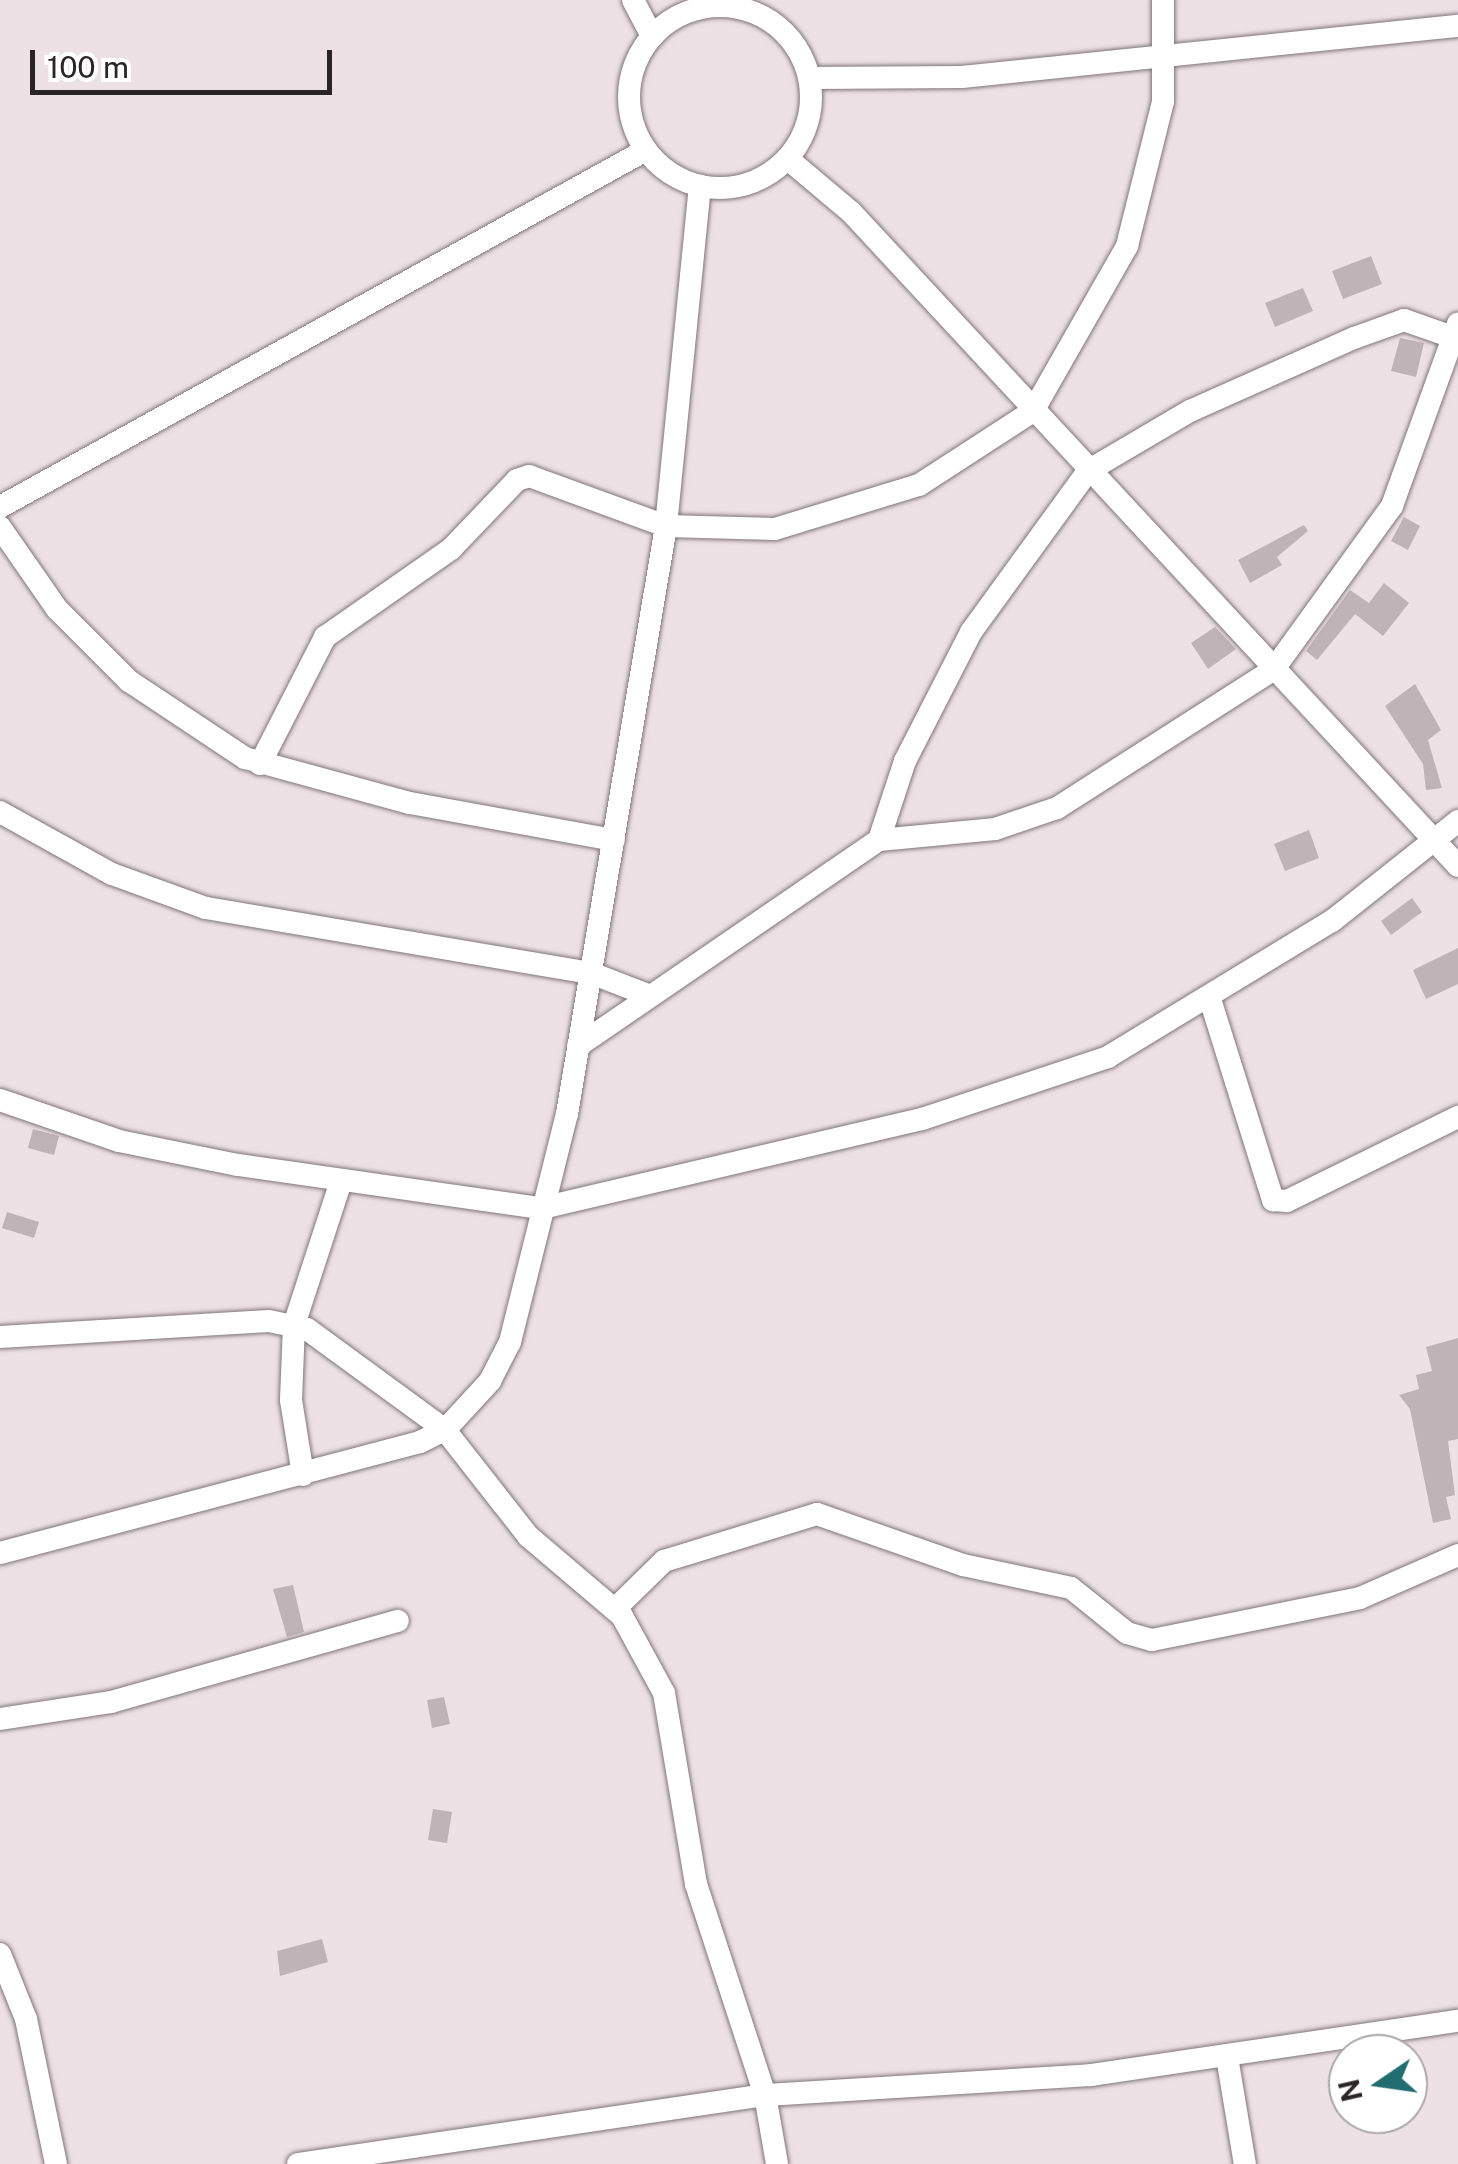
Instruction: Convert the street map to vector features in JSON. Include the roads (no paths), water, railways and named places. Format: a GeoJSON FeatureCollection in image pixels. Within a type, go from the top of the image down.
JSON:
{"type":"FeatureCollection","features":[{"type":"Feature","properties":{"kind":"street"},"geometry":{"type":"LineString","coordinates":[[634,0],[652,36]]}},
{"type":"Feature","properties":{"kind":"street"},"geometry":{"type":"LineString","coordinates":[[260,764],[325,637],[450,549],[517,480],[666,526],[823,520],[962,463],[1033,411],[1127,246],[1168,52],[1163,0]]}},
{"type":"Feature","properties":{"kind":"street"},"geometry":{"type":"LineString","coordinates":[[706,6],[771,8],[810,78],[804,135],[788,159],[748,185],[700,186],[646,150],[629,92],[652,36],[706,6]]}},
{"type":"Feature","properties":{"kind":"street"},"geometry":{"type":"LineString","coordinates":[[810,78],[962,76],[1168,52],[1458,26]]}},
{"type":"Feature","properties":{"kind":"street"},"geometry":{"type":"LineString","coordinates":[[0,507],[646,150]]}},
{"type":"Feature","properties":{"kind":"street"},"geometry":{"type":"LineString","coordinates":[[788,159],[830,190],[1458,866]]}},
{"type":"Feature","properties":{"kind":"street"},"geometry":{"type":"LineString","coordinates":[[0,1553],[303,1475],[445,1430],[510,1342],[578,1046],[666,526],[700,186]]}},
{"type":"Feature","properties":{"kind":"street"},"geometry":{"type":"LineString","coordinates":[[578,1046],[879,840],[994,829],[1057,808],[1274,669],[1392,506],[1457,333],[1404,320],[1354,338],[1190,410],[1088,471],[971,632],[905,761],[879,840]]}},
{"type":"Feature","properties":{"kind":"street"},"geometry":{"type":"LineString","coordinates":[[0,527],[56,609],[129,681],[184,724],[260,764],[410,804],[614,840]]}},
{"type":"Feature","properties":{"kind":"street"},"geometry":{"type":"LineString","coordinates":[[0,812],[112,874],[206,908],[591,973],[648,995]]}},
{"type":"Feature","properties":{"kind":"street"},"geometry":{"type":"LineString","coordinates":[[0,1100],[119,1141],[341,1181],[542,1208],[1006,1096],[1108,1057],[1210,999],[1435,842],[1458,821]]}},
{"type":"Feature","properties":{"kind":"street"},"geometry":{"type":"LineString","coordinates":[[1210,999],[1273,1200],[1286,1201],[1458,1116]]}},
{"type":"Feature","properties":{"kind":"street"},"geometry":{"type":"LineString","coordinates":[[303,1475],[292,1400],[294,1325],[341,1181]]}},
{"type":"Feature","properties":{"kind":"street"},"geometry":{"type":"LineString","coordinates":[[0,1337],[294,1325],[445,1430],[528,1536],[615,1609],[664,1693],[696,1884],[765,2095],[777,2164]]}},
{"type":"Feature","properties":{"kind":"street"},"geometry":{"type":"LineString","coordinates":[[615,1609],[664,1560],[817,1514],[963,1565],[1071,1588],[1126,1633],[1152,1640],[1360,1598],[1458,1555]]}},
{"type":"Feature","properties":{"kind":"street"},"geometry":{"type":"LineString","coordinates":[[0,1718],[111,1702],[398,1621]]}},
{"type":"Feature","properties":{"kind":"street"},"geometry":{"type":"LineString","coordinates":[[0,1954],[26,2019],[56,2164]]}},
{"type":"Feature","properties":{"kind":"street"},"geometry":{"type":"LineString","coordinates":[[298,2164],[765,2095],[1090,2076],[1458,2021]]}},
{"type":"Feature","properties":{"kind":"street"},"geometry":{"type":"LineString","coordinates":[[1226,2057],[1244,2164]]}}]}
